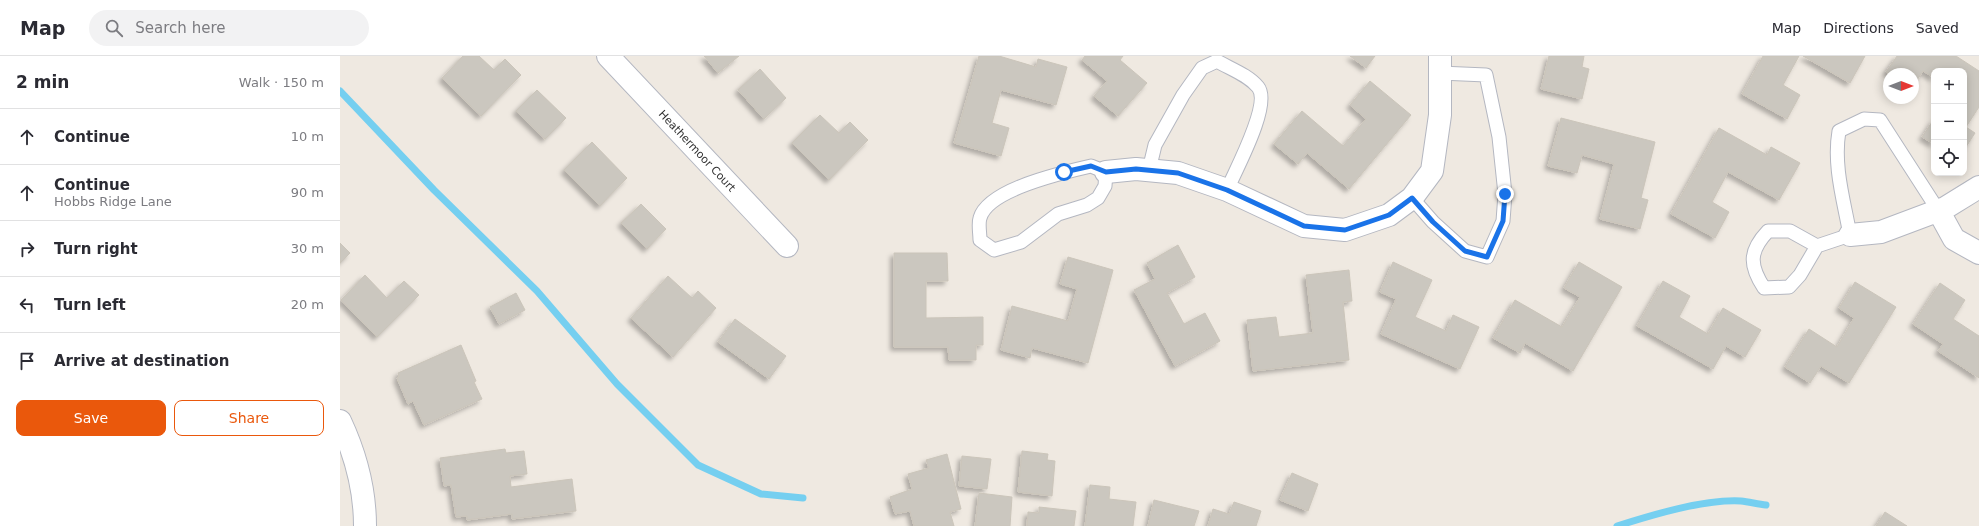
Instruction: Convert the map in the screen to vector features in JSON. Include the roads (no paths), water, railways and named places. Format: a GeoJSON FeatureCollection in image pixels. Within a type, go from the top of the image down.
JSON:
{"type":"FeatureCollection","features":[{"type":"Feature","properties":{"kind":"street","name":"Heathermoor Court"},"geometry":{"type":"LineString","coordinates":[[608,56],[787,246]]}},
{"type":"Feature","properties":{"kind":"street"},"geometry":{"type":"LineString","coordinates":[[1106,172],[1136,169],[1178,173],[1227,190],[1304,226],[1345,230],[1389,215],[1412,198],[1432,171],[1440,115],[1440,64]]}},
{"type":"Feature","properties":{"kind":"street"},"geometry":{"type":"LineString","coordinates":[[1850,235],[1881,232],[1938,210],[1979,187]]}},
{"type":"Feature","properties":{"kind":"street"},"geometry":{"type":"LineString","coordinates":[[1938,210],[1954,239],[1979,253]]}},
{"type":"Feature","properties":{"kind":"street"},"geometry":{"type":"LineString","coordinates":[[340,421],[358,469],[362,488],[365,526]]}},
{"type":"Feature","properties":{"kind":"lane"},"geometry":{"type":"LineString","coordinates":[[1149,170],[1155,145],[1183,95],[1202,68],[1217,62],[1246,76],[1259,88],[1262,102],[1256,123],[1227,190]]}},
{"type":"Feature","properties":{"kind":"lane"},"geometry":{"type":"LineString","coordinates":[[1412,198],[1433,222],[1465,251],[1487,257],[1503,221],[1505,194],[1498,137],[1486,75],[1440,64]]}},
{"type":"Feature","properties":{"kind":"lane"},"geometry":{"type":"LineString","coordinates":[[1817,246],[1790,231],[1768,231],[1757,242],[1752,256],[1756,275],[1764,288],[1788,287],[1800,275],[1817,246],[1850,235],[1838,168],[1836,146],[1839,131],[1864,118],[1880,120],[1938,210]]}},
{"type":"Feature","properties":{"kind":"lane"},"geometry":{"type":"LineString","coordinates":[[1091,166],[1106,172],[1105,186],[1098,198],[1087,206],[1058,214],[1021,242],[994,250],[980,240],[980,218],[988,205],[1024,184],[1064,172],[1091,166]]}},
{"type":"Feature","properties":{"kind":"waterway"},"geometry":{"type":"LineString","coordinates":[[340,91],[434,190],[537,291],[617,384],[698,465],[761,494],[803,498]]}},
{"type":"Feature","properties":{"kind":"waterway"},"geometry":{"type":"LineString","coordinates":[[1617,526],[1695,505],[1726,501],[1741,501],[1766,505]]}}]}
